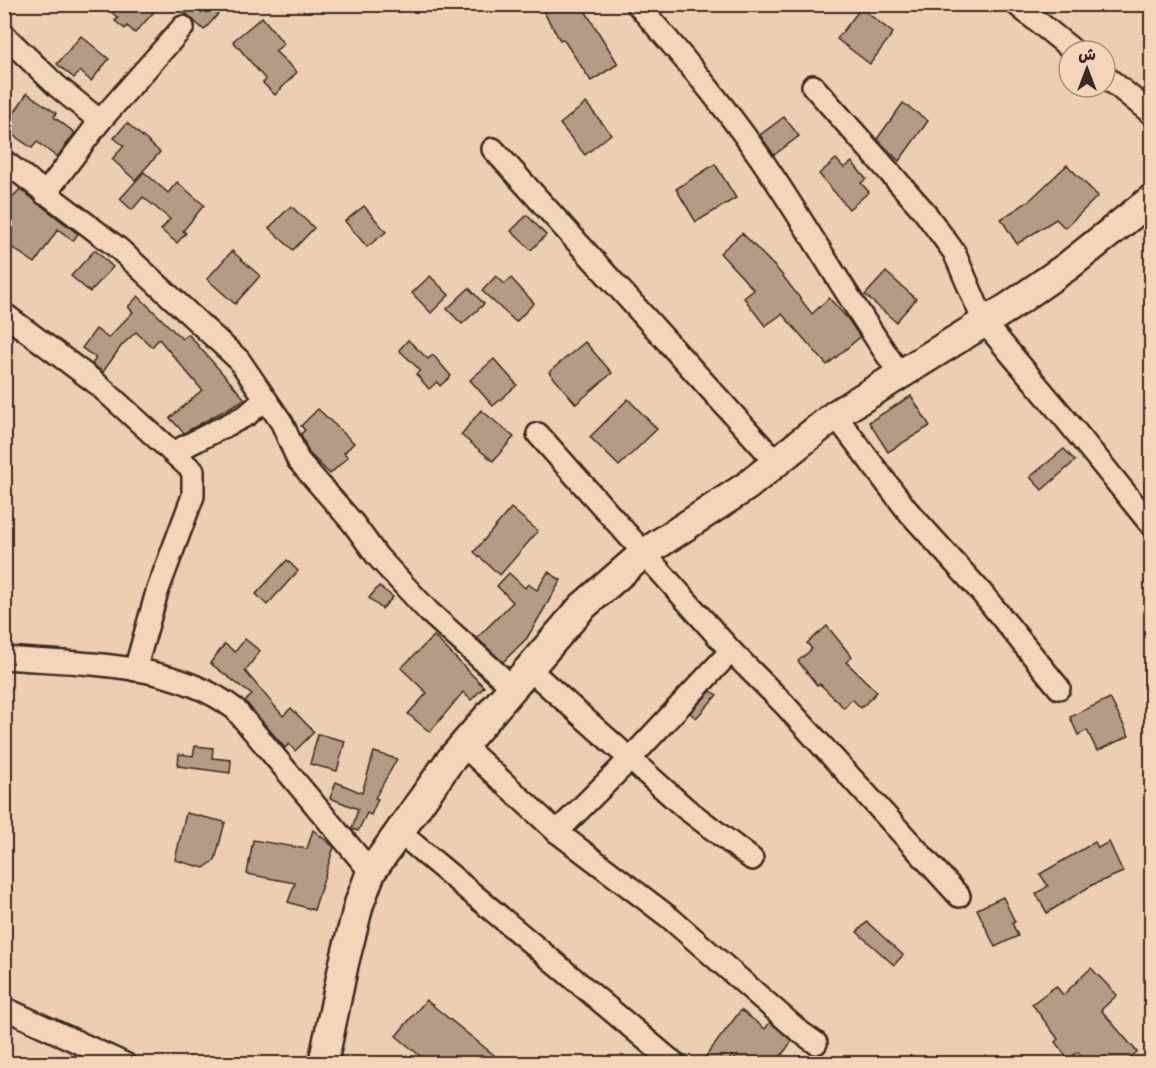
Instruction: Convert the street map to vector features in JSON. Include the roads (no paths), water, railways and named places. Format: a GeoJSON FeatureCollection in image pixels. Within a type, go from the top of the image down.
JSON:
{"type":"FeatureCollection","features":[{"type":"Feature","properties":{"kind":"street"},"geometry":{"type":"LineString","coordinates":[[637,4],[738,125],[776,181],[870,332],[900,374]]}},
{"type":"Feature","properties":{"kind":"street"},"geometry":{"type":"LineString","coordinates":[[1016,4],[1059,39]]}},
{"type":"Feature","properties":{"kind":"street"},"geometry":{"type":"LineString","coordinates":[[45,194],[100,121],[183,27]]}},
{"type":"Feature","properties":{"kind":"street"},"geometry":{"type":"LineString","coordinates":[[4,35],[57,86],[100,121]]}},
{"type":"Feature","properties":{"kind":"street"},"geometry":{"type":"LineString","coordinates":[[813,86],[923,210],[954,252],[984,322],[1064,416],[1152,526]]}},
{"type":"Feature","properties":{"kind":"street"},"geometry":{"type":"LineString","coordinates":[[1117,86],[1152,114]]}},
{"type":"Feature","properties":{"kind":"street"},"geometry":{"type":"LineString","coordinates":[[493,149],[776,462]]}},
{"type":"Feature","properties":{"kind":"street"},"geometry":{"type":"LineString","coordinates":[[4,161],[118,248],[239,360],[282,423],[298,460],[353,523],[377,556],[429,612],[630,759],[685,808],[752,859]]}},
{"type":"Feature","properties":{"kind":"street"},"geometry":{"type":"LineString","coordinates":[[323,1064],[344,963],[359,904],[371,872],[398,831],[463,745],[582,608],[643,554],[747,486],[835,415],[984,322],[1068,266],[1152,199]]}},
{"type":"Feature","properties":{"kind":"street"},"geometry":{"type":"LineString","coordinates":[[4,314],[94,382],[193,471],[193,496],[157,592],[135,670]]}},
{"type":"Feature","properties":{"kind":"street"},"geometry":{"type":"LineString","coordinates":[[174,452],[247,415],[265,399]]}},
{"type":"Feature","properties":{"kind":"street"},"geometry":{"type":"LineString","coordinates":[[835,415],[907,510],[981,592],[1059,688]]}},
{"type":"Feature","properties":{"kind":"street"},"geometry":{"type":"LineString","coordinates":[[538,434],[731,651],[784,704],[959,896]]}},
{"type":"Feature","properties":{"kind":"street"},"geometry":{"type":"LineString","coordinates":[[557,832],[630,759],[731,651]]}},
{"type":"Feature","properties":{"kind":"street"},"geometry":{"type":"LineString","coordinates":[[4,658],[135,670],[197,685],[235,709],[371,872]]}},
{"type":"Feature","properties":{"kind":"street"},"geometry":{"type":"LineString","coordinates":[[463,745],[557,832],[599,867],[670,918],[799,1031],[816,1043]]}},
{"type":"Feature","properties":{"kind":"street"},"geometry":{"type":"LineString","coordinates":[[398,831],[675,1064]]}},
{"type":"Feature","properties":{"kind":"street"},"geometry":{"type":"LineString","coordinates":[[4,1008],[125,1064]]}}]}
